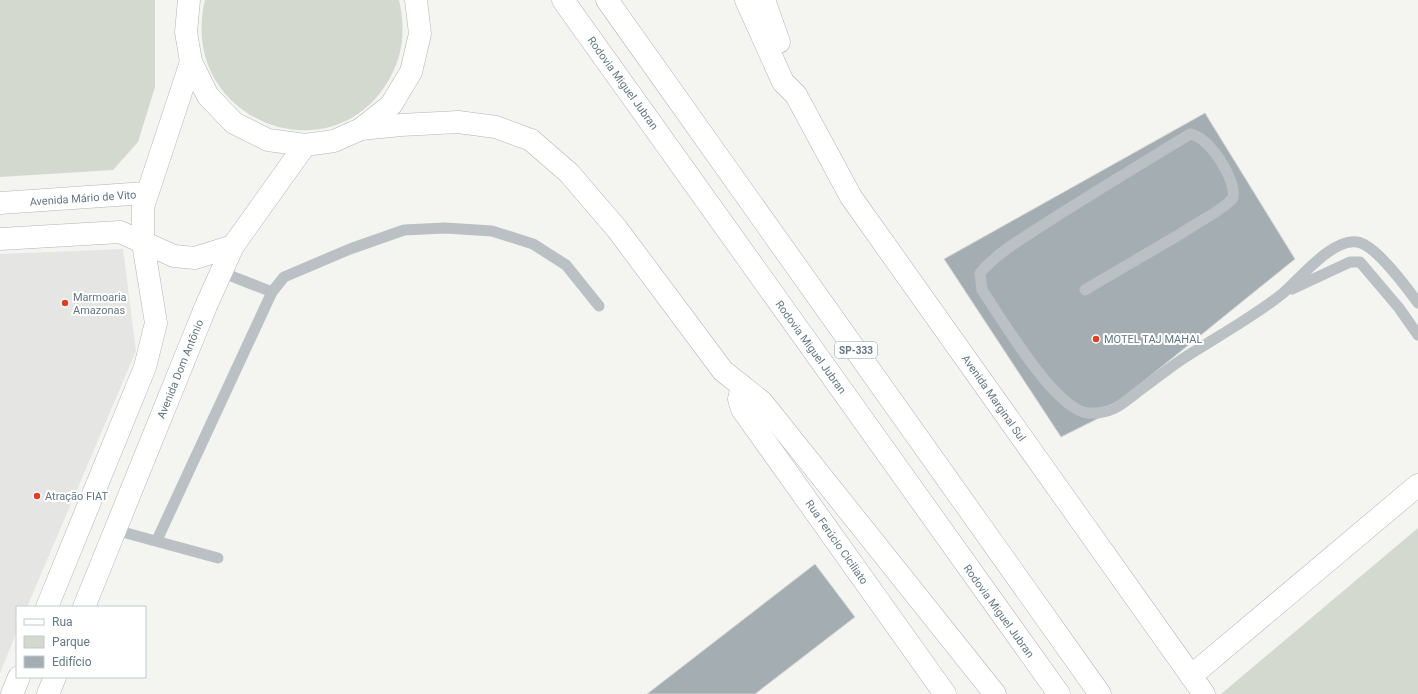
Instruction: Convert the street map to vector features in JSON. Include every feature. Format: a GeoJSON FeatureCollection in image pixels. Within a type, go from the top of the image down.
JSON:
{"type":"FeatureCollection","features":[{"type":"Feature","properties":{"kind":"main road"},"geometry":{"type":"LineString","coordinates":[[190,0],[186,32],[191,62],[208,96],[234,123],[268,140],[305,145],[334,141],[361,129],[391,105],[411,72],[420,34],[416,0]]}},
{"type":"Feature","properties":{"kind":"main road","name":"Rodovia Miguel Jubran"},"geometry":{"type":"LineString","coordinates":[[563,0],[1059,694]]}},
{"type":"Feature","properties":{"kind":"main road","name":"SP-333"},"geometry":{"type":"LineString","coordinates":[[607,0],[1100,694]]}},
{"type":"Feature","properties":{"kind":"main road","name":"Avenida Marginal Sul"},"geometry":{"type":"LineString","coordinates":[[746,0],[783,82],[796,95]]}},
{"type":"Feature","properties":{"kind":"main road","name":"Avenida Marginal Sul"},"geometry":{"type":"LineString","coordinates":[[764,0],[791,73],[796,95],[851,197],[1204,694]]}},
{"type":"Feature","properties":{"kind":"main road","name":"Avenida Mário de Vito"},"geometry":{"type":"LineString","coordinates":[[0,204],[146,194],[191,62]]}},
{"type":"Feature","properties":{"kind":"main road"},"geometry":{"type":"LineString","coordinates":[[361,129],[458,122],[496,127],[531,140],[569,173],[603,212],[723,371],[762,402],[995,694]]}},
{"type":"Feature","properties":{"kind":"main road","name":"Avenida Dom Antônio"},"geometry":{"type":"LineString","coordinates":[[84,606],[233,246],[305,145]]}},
{"type":"Feature","properties":{"kind":"main road"},"geometry":{"type":"LineString","coordinates":[[47,606],[145,367],[156,323],[143,243],[141,218],[146,194]]}},
{"type":"Feature","properties":{"kind":"main road"},"geometry":{"type":"LineString","coordinates":[[0,239],[120,232],[174,256],[195,258],[233,246]]}},
{"type":"Feature","properties":{"kind":"main road","name":"Rua Ferúcio Ciciliato"},"geometry":{"type":"LineString","coordinates":[[742,386],[739,399],[742,409],[945,694]]}},
{"type":"Feature","properties":{"kind":"main road"},"geometry":{"type":"LineString","coordinates":[[1191,676],[1418,485]]}},
{"type":"Feature","properties":{"kind":"main road"},"geometry":{"type":"LineString","coordinates":[[12,694],[18,678]]}},
{"type":"Feature","properties":{"kind":"main road"},"geometry":{"type":"LineString","coordinates":[[48,694],[55,678]]}},
{"type":"Feature","properties":{"kind":"lane"},"geometry":{"type":"LineString","coordinates":[[1085,290],[1214,212],[1233,198],[1233,189],[1221,162],[1208,144],[1199,137],[1190,134],[1054,218],[999,254],[989,262],[980,273],[982,290],[1048,385],[1068,405],[1082,412],[1095,414],[1116,408],[1180,361],[1282,294],[1350,262],[1360,262],[1399,308],[1418,334]]}},
{"type":"Feature","properties":{"kind":"lane"},"geometry":{"type":"LineString","coordinates":[[157,540],[272,292],[284,277],[350,249],[404,230],[445,228],[492,231],[533,244],[566,265],[599,306]]}},
{"type":"Feature","properties":{"kind":"lane"},"geometry":{"type":"LineString","coordinates":[[1282,294],[1336,246],[1347,242],[1358,242],[1368,246],[1399,277],[1418,303]]}},
{"type":"Feature","properties":{"kind":"lane"},"geometry":{"type":"LineString","coordinates":[[221,272],[272,292]]}},
{"type":"Feature","properties":{"kind":"lane"},"geometry":{"type":"LineString","coordinates":[[115,530],[157,540],[218,558]]}},
{"type":"Feature","properties":{"kind":"shaded area"},"geometry":{"type":"Polygon","coordinates":[[[123,249],[136,351],[27,606],[16,606],[16,633],[0,673],[0,254],[123,249]]]}},
{"type":"Feature","properties":{"kind":"green space"},"geometry":{"type":"Polygon","coordinates":[[[0,0],[155,0],[155,87],[138,142],[113,170],[0,177],[0,0]]]}},
{"type":"Feature","properties":{"kind":"green space"},"geometry":{"type":"Polygon","coordinates":[[[205,0],[399,0],[403,29],[399,58],[391,76],[366,108],[334,126],[300,130],[266,123],[236,105],[214,77],[202,42],[205,0]]]}},
{"type":"Feature","properties":{"kind":"green space"},"geometry":{"type":"Polygon","coordinates":[[[1418,528],[1418,694],[1221,694],[1418,528]]]}},
{"type":"Feature","properties":{"kind":"building","name":"MOTEL TAJ MAHAL"},"geometry":{"type":"Polygon","coordinates":[[[1205,113],[1295,259],[1097,419],[1061,437],[944,259],[1205,113]]]}},
{"type":"Feature","properties":{"kind":"building"},"geometry":{"type":"Polygon","coordinates":[[[815,564],[855,617],[755,694],[647,694],[815,564]]]}},
{"type":"Feature","properties":{"kind":"place","name":"Marmoaria Amazonas"},"geometry":{"type":"Point","coordinates":[65,303]}},
{"type":"Feature","properties":{"kind":"place","name":"MOTEL TAJ MAHAL"},"geometry":{"type":"Point","coordinates":[1096,339]}},
{"type":"Feature","properties":{"kind":"place","name":"Atração FIAT"},"geometry":{"type":"Point","coordinates":[37,496]}}]}
